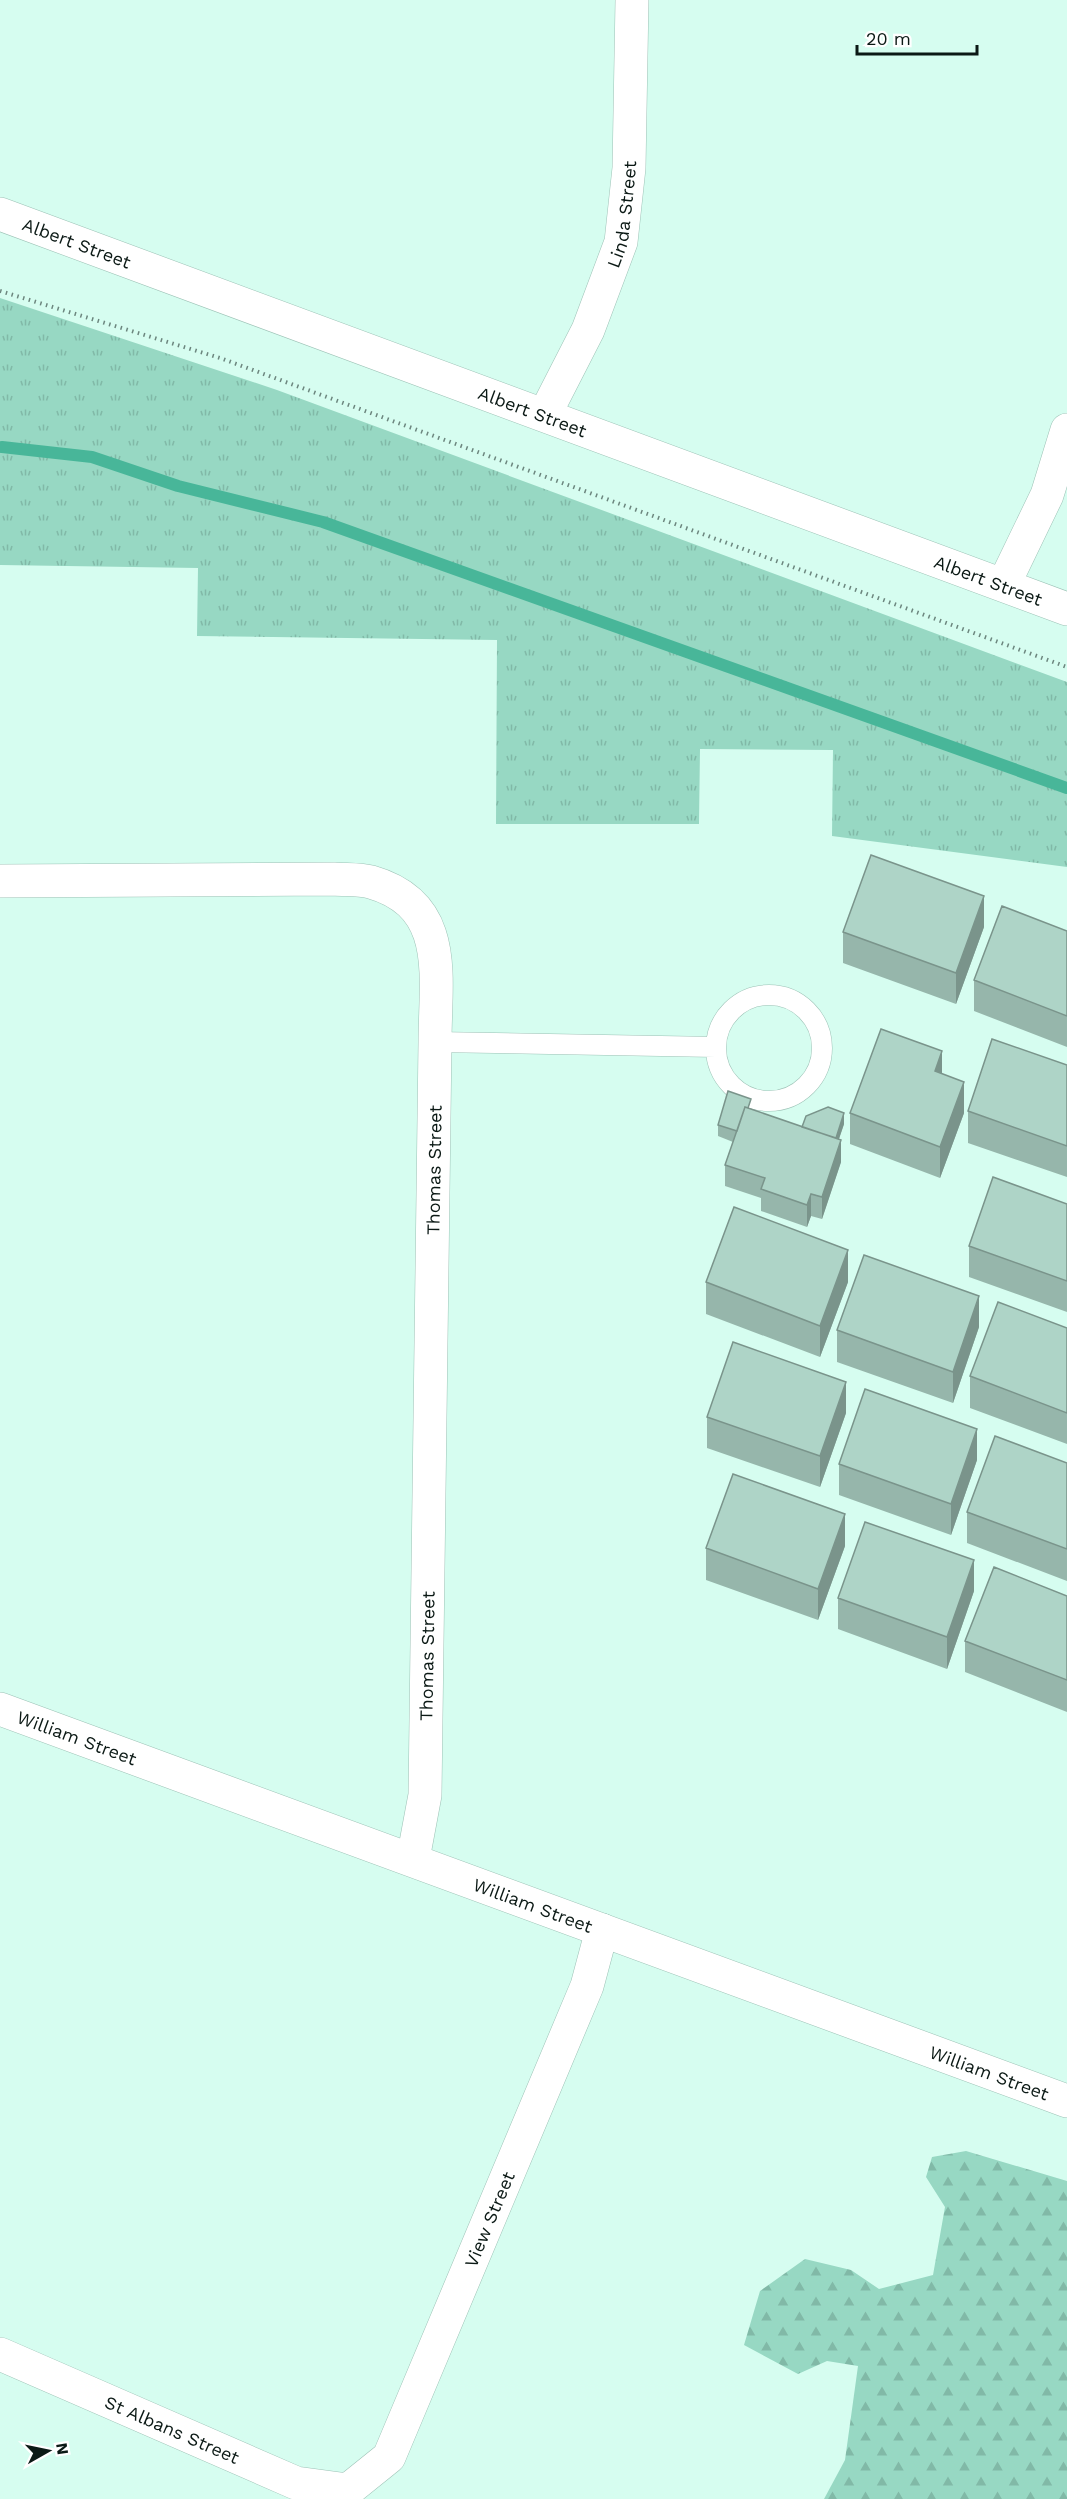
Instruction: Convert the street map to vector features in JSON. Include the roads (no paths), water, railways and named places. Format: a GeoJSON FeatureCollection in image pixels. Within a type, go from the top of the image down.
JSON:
{"type":"FeatureCollection","features":[{"type":"Feature","properties":{"kind":"street","name":"Linda Street"},"geometry":{"type":"LineString","coordinates":[[545,414],[588,330],[621,242],[629,168],[632,0]]}},
{"type":"Feature","properties":{"kind":"street","name":"Albert Street"},"geometry":{"type":"LineString","coordinates":[[0,214],[1067,609]]}},
{"type":"Feature","properties":{"kind":"street"},"geometry":{"type":"LineString","coordinates":[[1004,584],[1047,495],[1067,430]]}},
{"type":"Feature","properties":{"kind":"street","name":"Thomas Street"},"geometry":{"type":"LineString","coordinates":[[0,881],[334,879],[370,882],[413,904],[426,923],[434,946],[435,1042],[425,1795],[413,1859]]}},
{"type":"Feature","properties":{"kind":"street","name":"William Street"},"geometry":{"type":"LineString","coordinates":[[0,1709],[1067,2101]]}},
{"type":"Feature","properties":{"kind":"street","name":"View Street"},"geometry":{"type":"LineString","coordinates":[[348,2490],[389,2457],[587,1986],[602,1930]]}},
{"type":"Feature","properties":{"kind":"street","name":"St Albans Street"},"geometry":{"type":"LineString","coordinates":[[0,2354],[296,2483],[348,2490]]}},
{"type":"Feature","properties":{"kind":"lane"},"geometry":{"type":"LineString","coordinates":[[767,995],[780,996],[806,1008],[820,1032],[822,1046],[816,1073],[807,1085],[797,1094],[770,1101],[743,1094],[732,1085],[718,1060],[716,1047],[718,1033],[731,1011],[754,997],[767,995]]}},
{"type":"Feature","properties":{"kind":"lane"},"geometry":{"type":"LineString","coordinates":[[435,1042],[716,1047]]}},
{"type":"Feature","properties":{"kind":"waterway"},"geometry":{"type":"LineString","coordinates":[[2,447],[92,457],[178,486],[323,522],[1067,788]]}}]}
